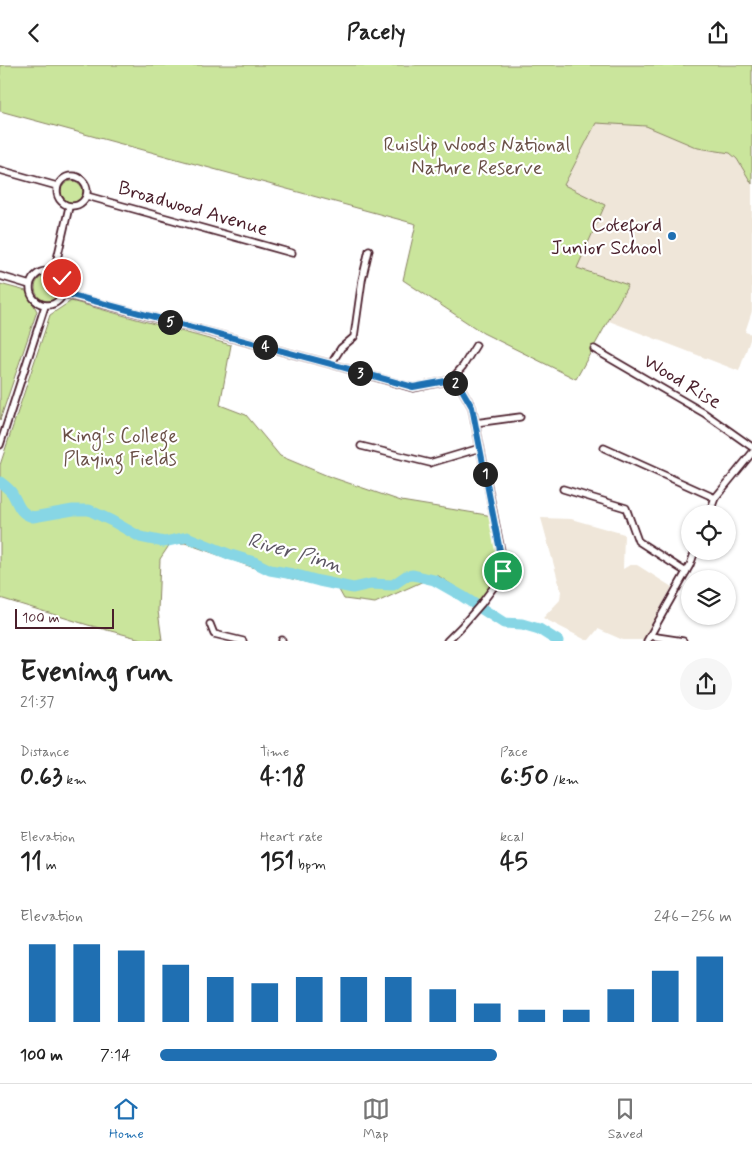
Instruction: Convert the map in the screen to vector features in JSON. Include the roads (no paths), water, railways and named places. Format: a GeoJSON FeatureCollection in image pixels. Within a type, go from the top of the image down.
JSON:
{"type":"FeatureCollection","features":[{"type":"Feature","properties":{"kind":"street"},"geometry":{"type":"LineString","coordinates":[[0,170],[57,186]]}},
{"type":"Feature","properties":{"kind":"street"},"geometry":{"type":"LineString","coordinates":[[66,177],[77,177],[85,183],[87,196],[80,205],[69,207],[64,205],[57,196],[57,186],[66,177]]}},
{"type":"Feature","properties":{"kind":"street","name":"Broadwood Avenue"},"geometry":{"type":"LineString","coordinates":[[87,196],[292,253]]}},
{"type":"Feature","properties":{"kind":"street"},"geometry":{"type":"LineString","coordinates":[[54,272],[69,207]]}},
{"type":"Feature","properties":{"kind":"street"},"geometry":{"type":"LineString","coordinates":[[331,364],[342,348],[354,337],[368,250]]}},
{"type":"Feature","properties":{"kind":"street"},"geometry":{"type":"LineString","coordinates":[[44,271],[54,272],[62,278],[64,293],[57,303],[45,306],[32,296],[30,285],[39,273],[44,271]]}},
{"type":"Feature","properties":{"kind":"street"},"geometry":{"type":"LineString","coordinates":[[0,276],[30,285]]}},
{"type":"Feature","properties":{"kind":"street"},"geometry":{"type":"LineString","coordinates":[[64,293],[413,387],[451,380],[476,345]]}},
{"type":"Feature","properties":{"kind":"street"},"geometry":{"type":"LineString","coordinates":[[0,445],[45,306]]}},
{"type":"Feature","properties":{"kind":"street","name":"Wood Rise"},"geometry":{"type":"LineString","coordinates":[[594,349],[704,413],[752,447]]}},
{"type":"Feature","properties":{"kind":"street"},"geometry":{"type":"LineString","coordinates":[[451,380],[461,388],[472,407],[503,571],[502,577],[488,596],[451,639]]}},
{"type":"Feature","properties":{"kind":"street"},"geometry":{"type":"LineString","coordinates":[[475,423],[520,417]]}},
{"type":"Feature","properties":{"kind":"street"},"geometry":{"type":"LineString","coordinates":[[360,446],[430,463],[480,448]]}},
{"type":"Feature","properties":{"kind":"street"},"geometry":{"type":"LineString","coordinates":[[604,448],[714,498]]}},
{"type":"Feature","properties":{"kind":"street"},"geometry":{"type":"LineString","coordinates":[[712,505],[714,498],[752,453]]}},
{"type":"Feature","properties":{"kind":"street"},"geometry":{"type":"LineString","coordinates":[[563,489],[626,508],[638,541],[683,570]]}},
{"type":"Feature","properties":{"kind":"street"},"geometry":{"type":"LineString","coordinates":[[681,581],[649,638],[683,641]]}},
{"type":"Feature","properties":{"kind":"street"},"geometry":{"type":"LineString","coordinates":[[210,624],[214,634],[243,641]]}},
{"type":"Feature","properties":{"kind":"waterway","name":"River Pinn"},"geometry":{"type":"LineString","coordinates":[[0,482],[12,493],[22,511],[28,516],[33,517],[73,510],[89,510],[140,537],[164,542],[187,537],[254,562],[270,570],[353,588],[371,584],[393,585],[406,576],[413,575],[434,580],[504,623],[522,624],[539,629],[558,641]]}},
{"type":"Feature","properties":{"kind":"place","name":"Coteford Junior School"},"geometry":{"type":"Point","coordinates":[672,236]}},
{"type":"Feature","properties":{"kind":"park label","name":"Ruislip Woods National Nature Reserve"},"geometry":{"type":"Point","coordinates":[477,156]}},
{"type":"Feature","properties":{"kind":"park label","name":"King's College Playing Fields"},"geometry":{"type":"Point","coordinates":[120,448]}}]}
